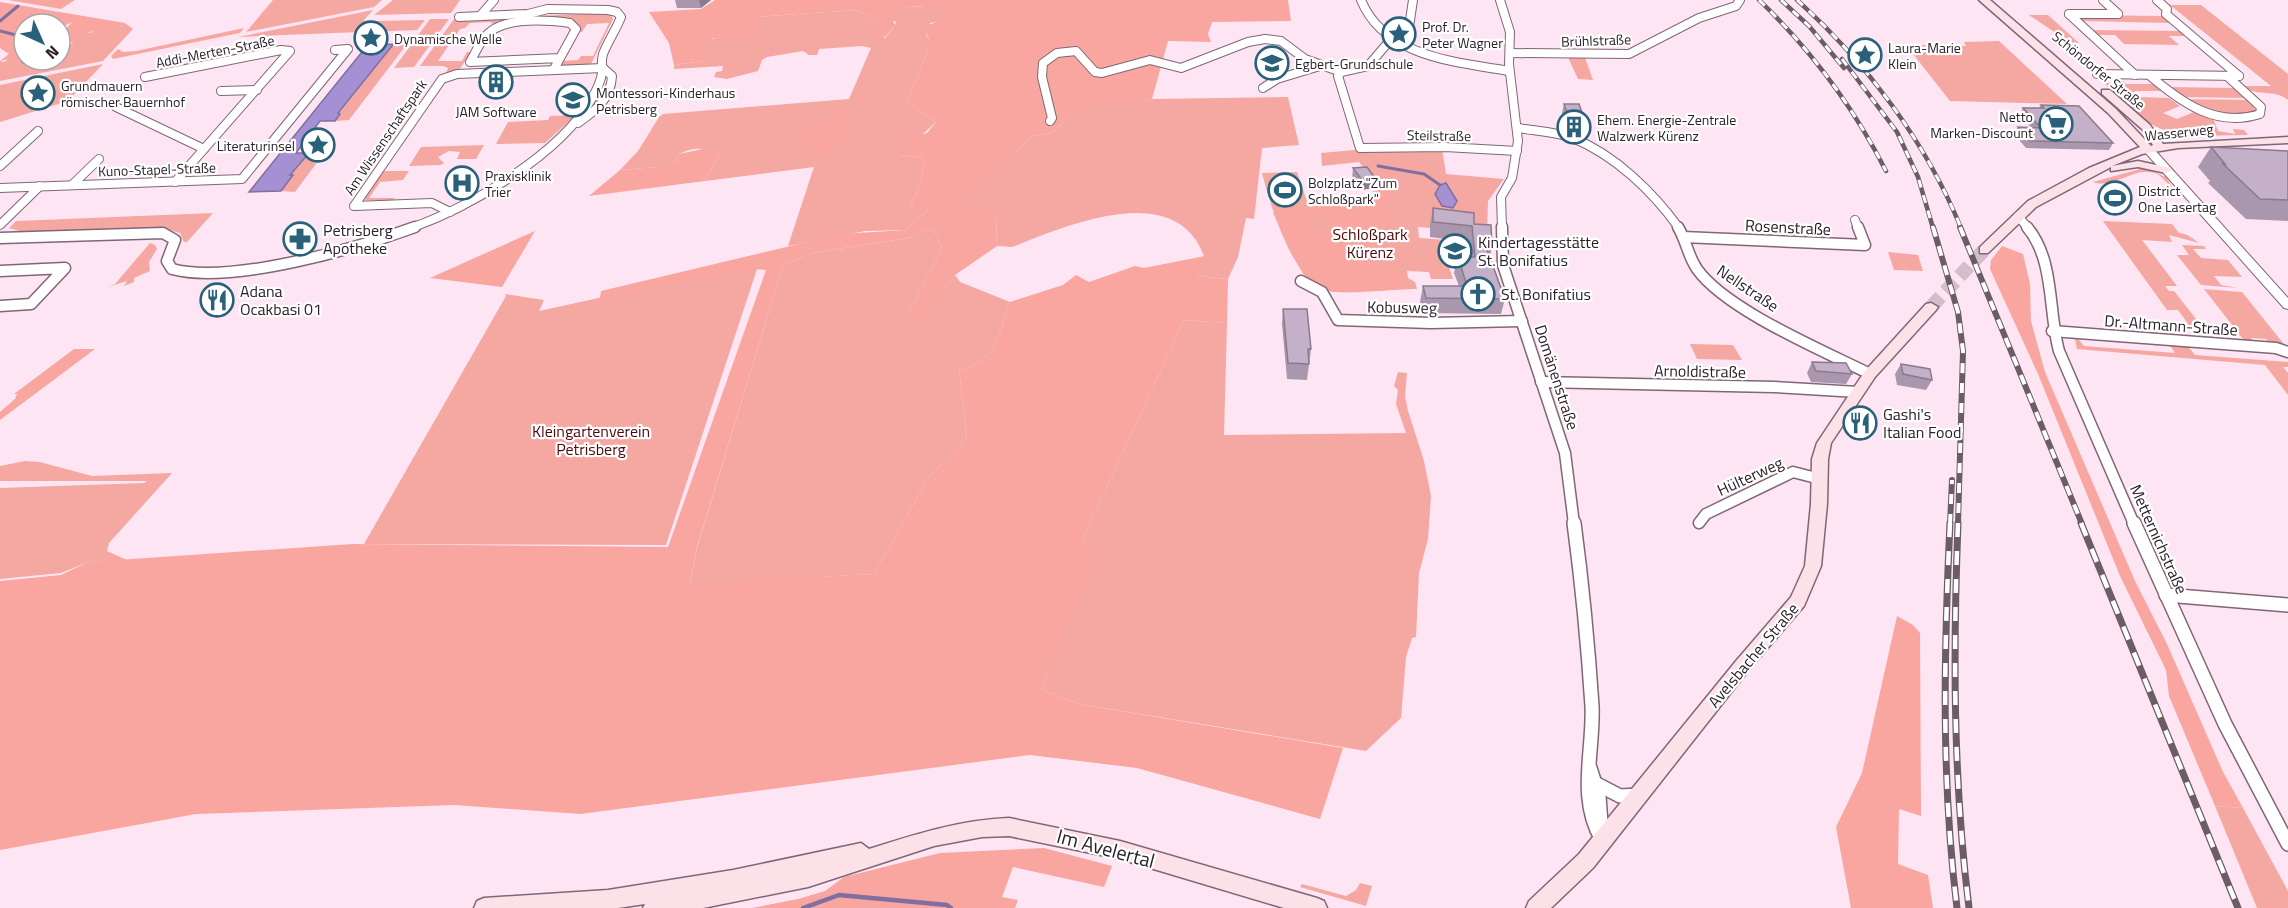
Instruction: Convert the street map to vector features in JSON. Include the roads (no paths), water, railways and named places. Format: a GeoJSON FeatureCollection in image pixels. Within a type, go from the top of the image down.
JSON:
{"type":"FeatureCollection","features":[{"type":"Feature","properties":{"kind":"main road","name":"Schöndorfer Straße"},"geometry":{"type":"LineString","coordinates":[[1984,0],[2112,111],[2148,149]]}},
{"type":"Feature","properties":{"kind":"main road","name":"Schöndorfer Straße"},"geometry":{"type":"LineString","coordinates":[[2012,23],[2069,61],[2146,127],[2160,147]]}},
{"type":"Feature","properties":{"kind":"main road"},"geometry":{"type":"LineString","coordinates":[[2054,60],[2069,61]]}},
{"type":"Feature","properties":{"kind":"main road"},"geometry":{"type":"LineString","coordinates":[[2146,127],[2209,144]]}},
{"type":"Feature","properties":{"kind":"main road","name":"Wasserweg"},"geometry":{"type":"LineString","coordinates":[[2015,221],[2032,204],[2072,181],[2148,149],[2288,140]]}},
{"type":"Feature","properties":{"kind":"main road"},"geometry":{"type":"LineString","coordinates":[[2072,181],[2134,164],[2166,170]]}},
{"type":"Feature","properties":{"kind":"main road"},"geometry":{"type":"LineString","coordinates":[[1984,250],[2015,221]]}},
{"type":"Feature","properties":{"kind":"main road","name":"Avelsbacher Straße"},"geometry":{"type":"LineString","coordinates":[[1536,908],[1569,879],[1642,794],[1804,591],[1813,566],[1824,443],[1870,374],[1931,307]]}},
{"type":"Feature","properties":{"kind":"main road","name":"Im Avelertal"},"geometry":{"type":"LineString","coordinates":[[484,908],[608,900],[652,903],[718,897],[808,878],[891,849],[982,828],[1009,827],[1120,850],[1317,908]]}},
{"type":"Feature","properties":{"kind":"main road","name":"Im Avelertal"},"geometry":{"type":"LineString","coordinates":[[652,903],[855,853],[891,849]]}},
{"type":"Feature","properties":{"kind":"street"},"geometry":{"type":"LineString","coordinates":[[480,16],[494,0]]}},
{"type":"Feature","properties":{"kind":"street"},"geometry":{"type":"LineString","coordinates":[[547,0],[545,5],[548,9]]}},
{"type":"Feature","properties":{"kind":"street"},"geometry":{"type":"LineString","coordinates":[[1361,0],[1376,27],[1394,41],[1470,63],[1509,71]]}},
{"type":"Feature","properties":{"kind":"street"},"geometry":{"type":"LineString","coordinates":[[1050,121],[1052,118],[1042,77],[1043,63],[1062,51],[1076,51],[1095,72],[1106,74],[1148,60],[1159,60],[1181,68],[1248,42],[1268,39],[1285,43],[1300,56],[1320,66],[1341,72],[1368,66],[1386,45],[1403,36],[1409,27],[1413,0]]}},
{"type":"Feature","properties":{"kind":"street","name":"Brühlstraße"},"geometry":{"type":"LineString","coordinates":[[1510,53],[1629,54],[1699,18],[1736,6],[1740,0]]}},
{"type":"Feature","properties":{"kind":"street"},"geometry":{"type":"LineString","coordinates":[[2103,0],[2118,14],[2069,14],[2134,75]]}},
{"type":"Feature","properties":{"kind":"street"},"geometry":{"type":"LineString","coordinates":[[2097,74],[2239,76],[2166,14],[2167,9],[2157,0]]}},
{"type":"Feature","properties":{"kind":"street","name":"Domänenstraße"},"geometry":{"type":"LineString","coordinates":[[1499,1],[1509,23],[1509,71],[1518,128],[1512,178],[1501,197],[1503,265],[1565,453],[1592,708],[1590,767],[1586,782],[1588,804],[1592,823],[1602,840]]}},
{"type":"Feature","properties":{"kind":"street"},"geometry":{"type":"LineString","coordinates":[[0,238],[163,233],[174,238],[175,245],[167,261],[172,269],[185,272],[216,271],[278,264],[337,252],[398,234],[450,212],[513,175],[571,127],[600,108],[613,78],[603,68],[601,59],[620,19],[619,13],[605,9],[548,9],[536,13],[459,17]]}},
{"type":"Feature","properties":{"kind":"street"},"geometry":{"type":"LineString","coordinates":[[530,23],[536,13]]}},
{"type":"Feature","properties":{"kind":"street"},"geometry":{"type":"LineString","coordinates":[[463,74],[492,30],[509,24],[565,22],[575,26],[575,30],[554,69]]}},
{"type":"Feature","properties":{"kind":"street","name":"Kuno-Stapel-Straße"},"geometry":{"type":"LineString","coordinates":[[0,188],[242,179],[348,49],[335,50]]}},
{"type":"Feature","properties":{"kind":"street","name":"Addi-Merten-Straße"},"geometry":{"type":"LineString","coordinates":[[145,77],[282,50],[290,51],[257,90]]}},
{"type":"Feature","properties":{"kind":"street"},"geometry":{"type":"LineString","coordinates":[[470,62],[560,58]]}},
{"type":"Feature","properties":{"kind":"street"},"geometry":{"type":"LineString","coordinates":[[1263,88],[1277,79],[1320,66]]}},
{"type":"Feature","properties":{"kind":"street"},"geometry":{"type":"LineString","coordinates":[[571,127],[585,110],[603,68]]}},
{"type":"Feature","properties":{"kind":"street","name":"Am Wissenschaftspark"},"geometry":{"type":"LineString","coordinates":[[450,212],[432,203],[354,206],[442,79],[463,74],[603,68]]}},
{"type":"Feature","properties":{"kind":"street","name":"Steilstraße"},"geometry":{"type":"LineString","coordinates":[[1341,72],[1338,81],[1360,147],[1445,147],[1517,151]]}},
{"type":"Feature","properties":{"kind":"street"},"geometry":{"type":"LineString","coordinates":[[2149,75],[2179,102],[2192,109],[2236,119],[2244,125]]}},
{"type":"Feature","properties":{"kind":"street"},"geometry":{"type":"LineString","coordinates":[[2227,76],[2261,107],[2260,114],[2236,119]]}},
{"type":"Feature","properties":{"kind":"street"},"geometry":{"type":"LineString","coordinates":[[221,92],[257,90]]}},
{"type":"Feature","properties":{"kind":"street"},"geometry":{"type":"LineString","coordinates":[[176,182],[257,90]]}},
{"type":"Feature","properties":{"kind":"street"},"geometry":{"type":"LineString","coordinates":[[116,107],[204,149]]}},
{"type":"Feature","properties":{"kind":"street","name":"Nellstraße"},"geometry":{"type":"LineString","coordinates":[[1518,128],[1572,138],[1598,151],[1665,210],[1683,237],[1697,270],[1711,282],[1785,331],[1870,374]]}},
{"type":"Feature","properties":{"kind":"street"},"geometry":{"type":"LineString","coordinates":[[0,166],[38,131]]}},
{"type":"Feature","properties":{"kind":"street"},"geometry":{"type":"LineString","coordinates":[[2160,147],[2223,223],[2246,257]]}},
{"type":"Feature","properties":{"kind":"street"},"geometry":{"type":"LineString","coordinates":[[2148,149],[2288,305]]}},
{"type":"Feature","properties":{"kind":"street","name":"Kuno-Stapel-Straße"},"geometry":{"type":"LineString","coordinates":[[72,185],[99,159]]}},
{"type":"Feature","properties":{"kind":"street"},"geometry":{"type":"LineString","coordinates":[[0,225],[40,186]]}},
{"type":"Feature","properties":{"kind":"street","name":"Rosenstraße"},"geometry":{"type":"LineString","coordinates":[[1683,237],[1865,245],[1855,220]]}},
{"type":"Feature","properties":{"kind":"street","name":"Metternichstraße"},"geometry":{"type":"LineString","coordinates":[[2015,221],[2035,237],[2046,260],[2052,331],[2063,363],[2252,781],[2288,844]]}},
{"type":"Feature","properties":{"kind":"street"},"geometry":{"type":"LineString","coordinates":[[0,271],[65,268],[31,304],[0,306]]}},
{"type":"Feature","properties":{"kind":"street","name":"Kobusweg"},"geometry":{"type":"LineString","coordinates":[[1301,281],[1322,292],[1338,320],[1431,323],[1522,321]]}},
{"type":"Feature","properties":{"kind":"street","name":"Dr.-Altmann-Straße"},"geometry":{"type":"LineString","coordinates":[[2052,331],[2276,348],[2288,352]]}},
{"type":"Feature","properties":{"kind":"street","name":"Arnoldistraße"},"geometry":{"type":"LineString","coordinates":[[1541,382],[1774,387],[1858,392]]}},
{"type":"Feature","properties":{"kind":"street","name":"Hülterweg"},"geometry":{"type":"LineString","coordinates":[[1699,523],[1706,514],[1793,472],[1820,478]]}},
{"type":"Feature","properties":{"kind":"street"},"geometry":{"type":"LineString","coordinates":[[2166,595],[2288,605]]}},
{"type":"Feature","properties":{"kind":"street","name":"Domänenstraße"},"geometry":{"type":"LineString","coordinates":[[1590,767],[1596,783],[1602,818],[1602,840]]}},
{"type":"Feature","properties":{"kind":"street"},"geometry":{"type":"LineString","coordinates":[[1596,783],[1620,796],[1642,794]]}},
{"type":"Feature","properties":{"kind":"waterway"},"geometry":{"type":"LineString","coordinates":[[0,21],[18,6]]}},
{"type":"Feature","properties":{"kind":"waterway"},"geometry":{"type":"LineString","coordinates":[[0,31],[12,34]]}},
{"type":"Feature","properties":{"kind":"waterway"},"geometry":{"type":"LineString","coordinates":[[1378,166],[1424,174],[1440,185]]}},
{"type":"Feature","properties":{"kind":"waterway"},"geometry":{"type":"LineString","coordinates":[[803,908],[839,895],[947,905],[951,908]]}},
{"type":"Feature","properties":{"kind":"tunnel"},"geometry":{"type":"LineString","coordinates":[[1931,307],[1984,250]]}},
{"type":"Feature","properties":{"kind":"railway"},"geometry":{"type":"LineString","coordinates":[[1759,0],[1830,80],[1860,124],[1886,171]]}},
{"type":"Feature","properties":{"kind":"railway"},"geometry":{"type":"LineString","coordinates":[[1781,0],[1809,26],[1844,68]]}},
{"type":"Feature","properties":{"kind":"railway"},"geometry":{"type":"LineString","coordinates":[[1797,0],[1847,50],[1892,105],[1930,165],[1961,228]]}},
{"type":"Feature","properties":{"kind":"railway"},"geometry":{"type":"LineString","coordinates":[[1842,59],[1897,132],[1918,177],[1933,228]]}},
{"type":"Feature","properties":{"kind":"railway"},"geometry":{"type":"LineString","coordinates":[[1933,227],[1958,312],[1963,351],[1958,524]]}},
{"type":"Feature","properties":{"kind":"railway"},"geometry":{"type":"LineString","coordinates":[[1960,227],[2082,524]]}},
{"type":"Feature","properties":{"kind":"railway"},"geometry":{"type":"LineString","coordinates":[[1950,524],[1952,480]]}},
{"type":"Feature","properties":{"kind":"railway"},"geometry":{"type":"LineString","coordinates":[[1950,523],[1945,716],[1948,812],[1957,908]]}},
{"type":"Feature","properties":{"kind":"railway"},"geometry":{"type":"LineString","coordinates":[[1958,523],[1955,619],[1957,764],[1969,908]]}},
{"type":"Feature","properties":{"kind":"railway"},"geometry":{"type":"LineString","coordinates":[[2081,523],[2238,908]]}},
{"type":"Feature","properties":{"kind":"place","name":"Prof. Dr. Peter Wagner"},"geometry":{"type":"Point","coordinates":[1399,34]}},
{"type":"Feature","properties":{"kind":"place","name":"Dynamische Welle"},"geometry":{"type":"Point","coordinates":[371,38]}},
{"type":"Feature","properties":{"kind":"place","name":"Laura-Marie Klein"},"geometry":{"type":"Point","coordinates":[1865,55]}},
{"type":"Feature","properties":{"kind":"place","name":"Egbert-Grundschule"},"geometry":{"type":"Point","coordinates":[1272,63]}},
{"type":"Feature","properties":{"kind":"place","name":"JAM Software"},"geometry":{"type":"Point","coordinates":[496,82]}},
{"type":"Feature","properties":{"kind":"place","name":"Grundmauern römischer Bauernhof"},"geometry":{"type":"Point","coordinates":[38,93]}},
{"type":"Feature","properties":{"kind":"place","name":"Montessori-Kinderhaus Petrisberg"},"geometry":{"type":"Point","coordinates":[573,100]}},
{"type":"Feature","properties":{"kind":"place","name":"Netto Marken-Discount"},"geometry":{"type":"Point","coordinates":[2056,124]}},
{"type":"Feature","properties":{"kind":"place","name":"Ehem. Energie-Zentrale Walzwerk Kürenz"},"geometry":{"type":"Point","coordinates":[1574,127]}},
{"type":"Feature","properties":{"kind":"place","name":"Literaturinsel"},"geometry":{"type":"Point","coordinates":[318,145]}},
{"type":"Feature","properties":{"kind":"place","name":"Praxisklinik Trier"},"geometry":{"type":"Point","coordinates":[462,183]}},
{"type":"Feature","properties":{"kind":"place","name":"Bolzplatz \"Zum Schloßpark\""},"geometry":{"type":"Point","coordinates":[1285,190]}},
{"type":"Feature","properties":{"kind":"place","name":"District One Lasertag"},"geometry":{"type":"Point","coordinates":[2115,198]}},
{"type":"Feature","properties":{"kind":"place","name":"Petrisberg Apotheke"},"geometry":{"type":"Point","coordinates":[300,239]}},
{"type":"Feature","properties":{"kind":"place","name":"Kindertagesstätte St. Bonifatius"},"geometry":{"type":"Point","coordinates":[1455,251]}},
{"type":"Feature","properties":{"kind":"place","name":"St. Bonifatius"},"geometry":{"type":"Point","coordinates":[1478,294]}},
{"type":"Feature","properties":{"kind":"place","name":"Adana Ocakbasi 01"},"geometry":{"type":"Point","coordinates":[217,300]}},
{"type":"Feature","properties":{"kind":"place","name":"Gashi's Italian Food"},"geometry":{"type":"Point","coordinates":[1860,423]}},
{"type":"Feature","properties":{"kind":"park label","name":"Schloßpark Kürenz"},"geometry":{"type":"Point","coordinates":[1370,243]}},
{"type":"Feature","properties":{"kind":"park label","name":"Kleingartenverein Petrisberg"},"geometry":{"type":"Point","coordinates":[591,440]}}]}
